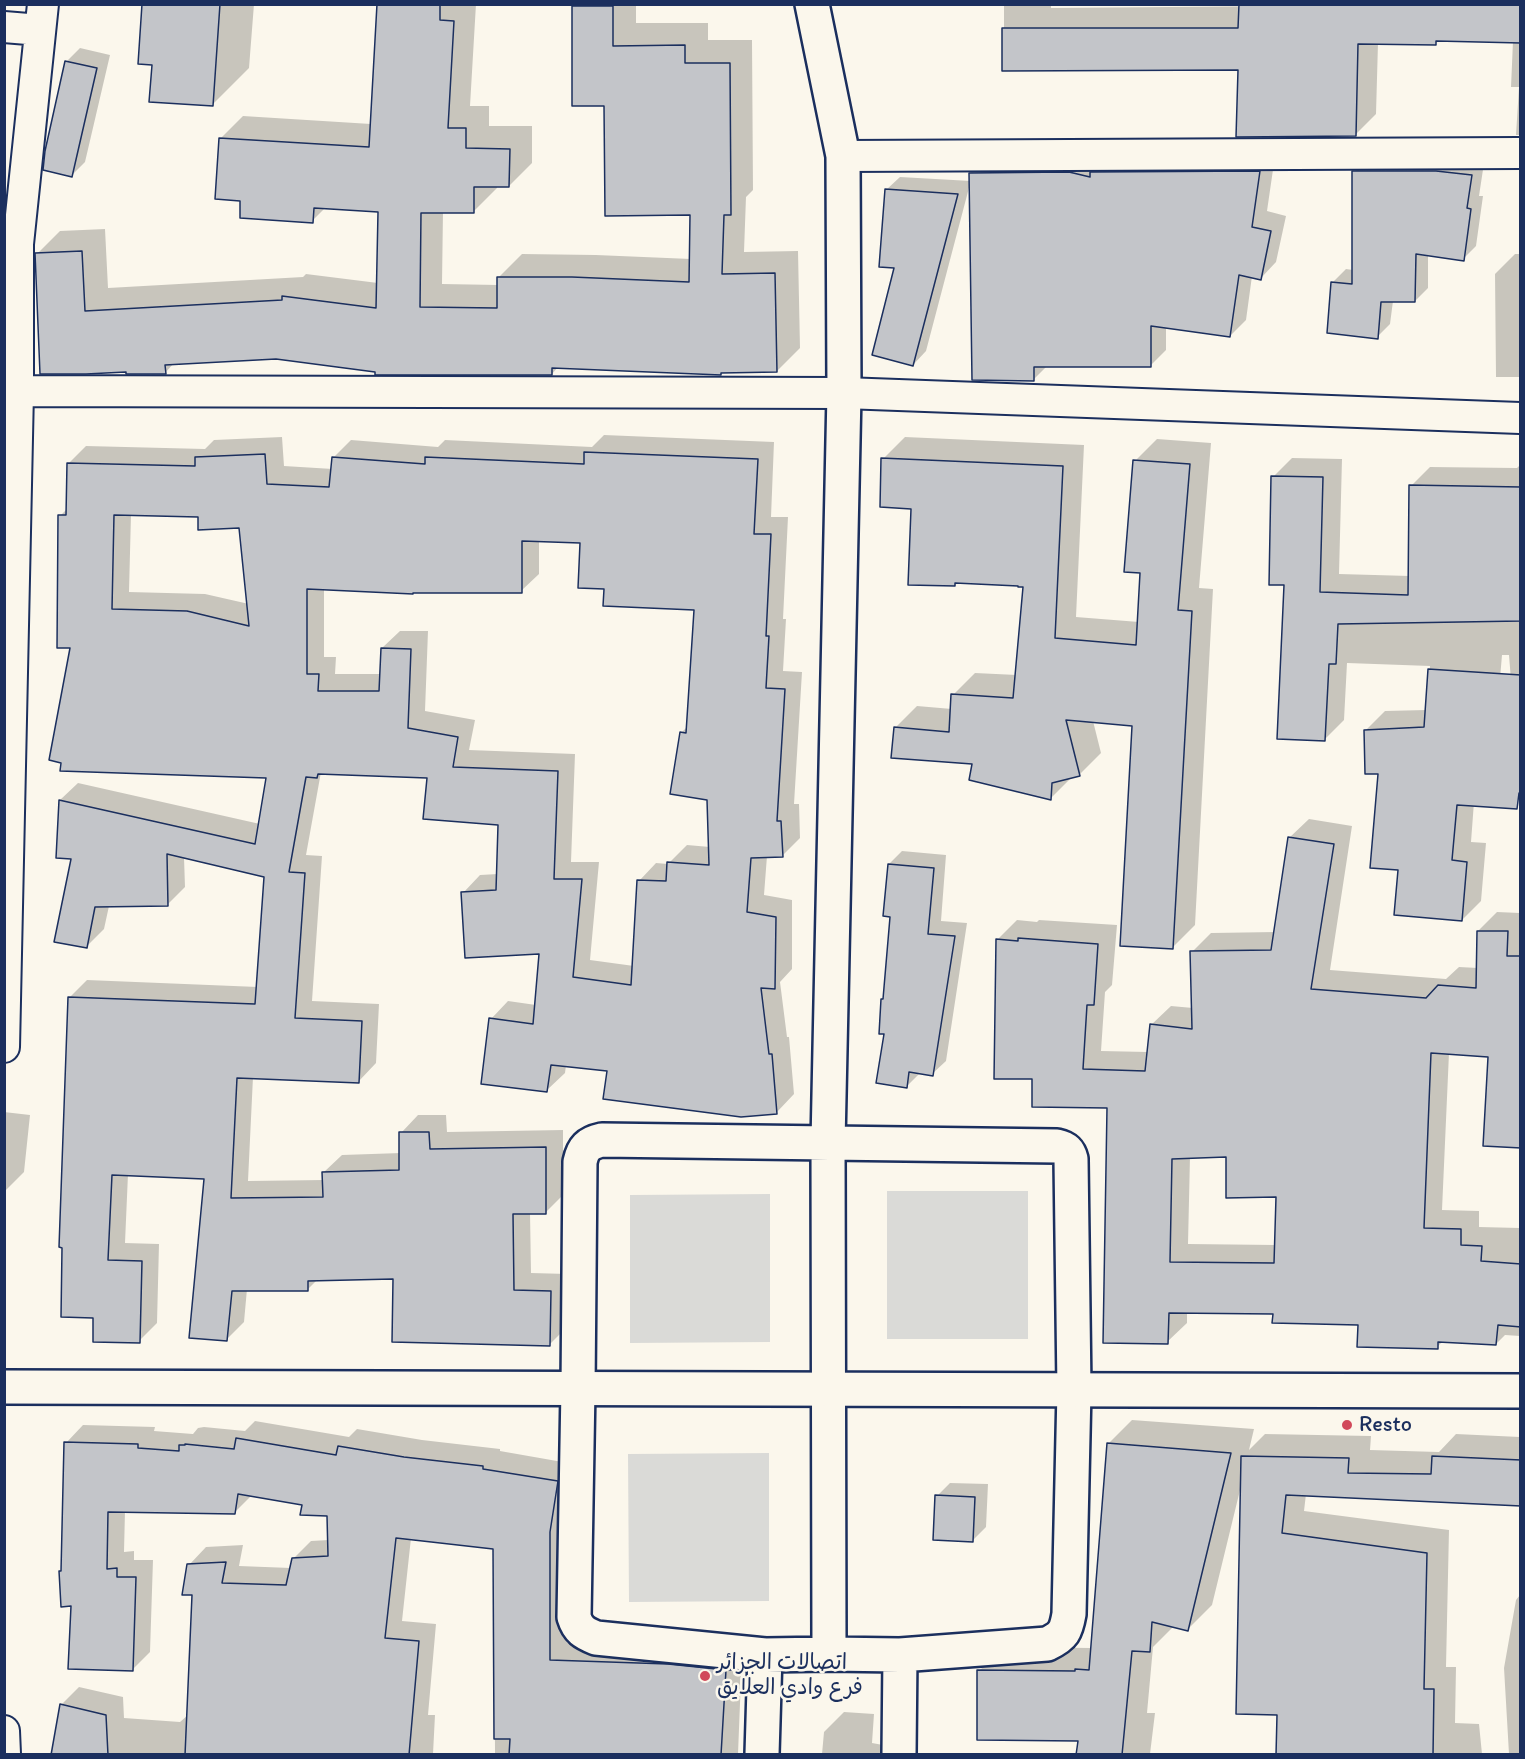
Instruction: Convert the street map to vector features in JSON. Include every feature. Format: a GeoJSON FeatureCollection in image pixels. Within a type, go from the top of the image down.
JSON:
{"type":"FeatureCollection","features":[{"type":"Feature","properties":{"kind":"main road"},"geometry":{"type":"LineString","coordinates":[[812,4],[843,156],[844,393],[828,1142],[829,1654]]}},
{"type":"Feature","properties":{"kind":"main road"},"geometry":{"type":"LineString","coordinates":[[602,1140],[828,1142],[1057,1146],[1066,1149],[1071,1160],[1074,1390],[1069,1614],[1064,1633],[1047,1644],[900,1655],[765,1655],[596,1638],[586,1634],[578,1628],[574,1617],[580,1162],[583,1150],[591,1142],[602,1140]]}},
{"type":"Feature","properties":{"kind":"main road"},"geometry":{"type":"LineString","coordinates":[[4,1387],[1521,1391]]}},
{"type":"Feature","properties":{"kind":"main road"},"geometry":{"type":"LineString","coordinates":[[762,1755],[765,1655]]}},
{"type":"Feature","properties":{"kind":"main road"},"geometry":{"type":"LineString","coordinates":[[899,1755],[900,1655]]}},
{"type":"Feature","properties":{"kind":"street"},"geometry":{"type":"LineString","coordinates":[[4,27],[41,17],[11,244],[18,391],[4,1047]]}},
{"type":"Feature","properties":{"kind":"street"},"geometry":{"type":"LineString","coordinates":[[843,156],[1521,153]]}},
{"type":"Feature","properties":{"kind":"street"},"geometry":{"type":"LineString","coordinates":[[18,391],[844,393],[1521,418]]}},
{"type":"Feature","properties":{"kind":"street"},"geometry":{"type":"LineString","coordinates":[[4,1731],[5,1755]]}},
{"type":"Feature","properties":{"kind":"shaded area"},"geometry":{"type":"Polygon","coordinates":[[[887,1191],[1028,1191],[1028,1339],[887,1339],[887,1191]]]}},
{"type":"Feature","properties":{"kind":"shaded area"},"geometry":{"type":"Polygon","coordinates":[[[770,1194],[770,1342],[630,1343],[630,1195],[770,1194]]]}},
{"type":"Feature","properties":{"kind":"shaded area"},"geometry":{"type":"Polygon","coordinates":[[[769,1453],[769,1601],[629,1602],[628,1454],[769,1453]]]}},
{"type":"Feature","properties":{"kind":"building"},"geometry":{"type":"Polygon","coordinates":[[[142,4],[220,4],[213,106],[149,102],[152,65],[138,64],[142,4]]]}},
{"type":"Feature","properties":{"kind":"building"},"geometry":{"type":"Polygon","coordinates":[[[377,4],[440,4],[440,20],[454,21],[448,128],[466,128],[466,148],[510,149],[509,187],[474,187],[474,213],[421,213],[420,307],[497,308],[497,277],[572,277],[689,282],[690,215],[605,216],[604,106],[572,106],[572,6],[613,6],[613,46],[685,45],[685,63],[730,63],[731,215],[724,215],[722,274],[775,273],[777,372],[721,373],[721,375],[552,368],[552,375],[375,375],[375,372],[276,359],[165,365],[166,374],[126,374],[126,372],[40,374],[35,253],[82,251],[85,311],[282,300],[282,296],[376,308],[378,212],[314,208],[313,223],[240,218],[240,201],[215,199],[219,138],[369,147],[377,4]]]}},
{"type":"Feature","properties":{"kind":"building"},"geometry":{"type":"Polygon","coordinates":[[[1239,4],[1521,4],[1521,43],[1436,41],[1436,45],[1358,44],[1356,136],[1236,137],[1238,70],[1002,71],[1002,28],[1238,28],[1239,4]]]}},
{"type":"Feature","properties":{"kind":"building"},"geometry":{"type":"Polygon","coordinates":[[[65,61],[97,68],[72,177],[43,170],[65,61]]]}},
{"type":"Feature","properties":{"kind":"building"},"geometry":{"type":"Polygon","coordinates":[[[1260,171],[1252,227],[1271,231],[1261,280],[1239,275],[1230,337],[1151,326],[1151,367],[1034,367],[1034,381],[972,380],[969,173],[1069,172],[1090,177],[1090,172],[1260,171]]]}},
{"type":"Feature","properties":{"kind":"building"},"geometry":{"type":"Polygon","coordinates":[[[1352,171],[1436,171],[1472,175],[1467,208],[1471,209],[1464,261],[1416,254],[1415,302],[1381,302],[1378,339],[1327,333],[1331,282],[1352,284],[1352,171]]]}},
{"type":"Feature","properties":{"kind":"building"},"geometry":{"type":"Polygon","coordinates":[[[885,189],[958,194],[913,366],[872,355],[894,268],[879,267],[885,189]]]}},
{"type":"Feature","properties":{"kind":"building"},"geometry":{"type":"Polygon","coordinates":[[[584,452],[758,459],[754,534],[771,534],[766,688],[785,689],[777,821],[781,821],[783,857],[751,858],[747,912],[776,917],[775,989],[761,988],[769,1054],[772,1054],[777,1114],[741,1117],[603,1099],[607,1071],[551,1065],[547,1092],[481,1084],[489,1018],[533,1024],[539,954],[465,958],[461,892],[496,890],[498,825],[423,819],[427,778],[318,774],[317,778],[306,777],[289,872],[305,873],[295,1018],[362,1021],[359,1083],[237,1078],[231,1198],[323,1197],[322,1172],[399,1170],[399,1132],[429,1132],[430,1149],[546,1147],[546,1214],[513,1214],[514,1290],[551,1291],[550,1346],[392,1342],[393,1279],[308,1281],[308,1291],[232,1291],[227,1341],[189,1338],[204,1179],[112,1175],[108,1260],[142,1261],[140,1343],[93,1342],[93,1318],[61,1317],[62,1248],[59,1247],[68,997],[255,1004],[264,877],[167,854],[168,906],[95,907],[87,948],[54,942],[71,859],[56,858],[59,800],[255,844],[266,778],[60,771],[61,763],[49,760],[70,648],[57,648],[58,515],[66,515],[67,463],[195,466],[195,457],[265,454],[267,484],[329,487],[332,457],[425,464],[425,457],[584,464],[584,452]],[[114,515],[112,609],[187,611],[249,626],[239,528],[198,530],[198,517],[114,515]],[[522,541],[522,593],[413,594],[307,589],[307,674],[319,674],[318,691],[379,691],[381,648],[411,649],[408,728],[458,737],[453,767],[558,771],[554,879],[582,879],[573,977],[631,985],[637,880],[666,881],[667,862],[709,865],[707,800],[670,794],[680,732],[686,733],[694,610],[603,606],[604,589],[578,588],[580,543],[522,541]]]}},
{"type":"Feature","properties":{"kind":"building"},"geometry":{"type":"Polygon","coordinates":[[[881,458],[1063,466],[1055,638],[1136,645],[1140,573],[1124,572],[1133,460],[1190,464],[1178,610],[1192,611],[1173,949],[1120,946],[1132,726],[1066,720],[1080,776],[1052,783],[1051,800],[969,780],[972,764],[891,758],[894,727],[949,732],[951,694],[1013,698],[1023,587],[955,583],[955,586],[908,585],[911,509],[880,507],[881,458]]]}},
{"type":"Feature","properties":{"kind":"building"},"geometry":{"type":"Polygon","coordinates":[[[1271,476],[1323,477],[1320,592],[1408,595],[1409,485],[1521,487],[1521,621],[1338,624],[1336,664],[1329,664],[1325,741],[1277,739],[1284,585],[1269,585],[1271,476]]]}},
{"type":"Feature","properties":{"kind":"building"},"geometry":{"type":"Polygon","coordinates":[[[1428,669],[1521,675],[1521,793],[1519,793],[1517,809],[1457,805],[1452,860],[1467,862],[1462,921],[1394,915],[1398,870],[1370,868],[1378,774],[1365,774],[1364,730],[1424,727],[1428,669]]]}},
{"type":"Feature","properties":{"kind":"building"},"geometry":{"type":"Polygon","coordinates":[[[1288,837],[1334,844],[1311,989],[1426,998],[1438,985],[1476,988],[1477,931],[1508,931],[1507,956],[1521,956],[1521,1148],[1483,1146],[1488,1057],[1431,1053],[1424,1228],[1461,1229],[1461,1245],[1482,1246],[1481,1261],[1521,1264],[1521,1327],[1498,1325],[1496,1345],[1438,1342],[1438,1349],[1357,1347],[1358,1325],[1272,1323],[1273,1314],[1169,1313],[1168,1344],[1103,1343],[1107,1108],[1032,1107],[1032,1079],[994,1079],[996,939],[1018,941],[1018,938],[1098,944],[1094,1005],[1087,1005],[1083,1069],[1145,1071],[1150,1024],[1192,1029],[1190,951],[1271,950],[1288,837]],[[1226,1157],[1172,1159],[1170,1262],[1274,1263],[1276,1197],[1226,1198],[1226,1157]]]}},
{"type":"Feature","properties":{"kind":"building"},"geometry":{"type":"Polygon","coordinates":[[[888,864],[934,868],[928,934],[955,936],[933,1076],[909,1072],[907,1088],[876,1083],[884,1034],[879,1034],[890,917],[883,916],[888,864]]]}},
{"type":"Feature","properties":{"kind":"building"},"geometry":{"type":"Polygon","coordinates":[[[236,1438],[336,1455],[338,1446],[404,1457],[483,1466],[483,1469],[558,1481],[550,1532],[550,1660],[668,1664],[726,1670],[721,1755],[509,1755],[510,1739],[494,1739],[493,1549],[396,1538],[385,1638],[419,1641],[409,1755],[185,1755],[192,1595],[182,1595],[187,1564],[226,1562],[222,1583],[286,1585],[292,1558],[328,1556],[327,1516],[300,1515],[302,1505],[238,1494],[235,1514],[108,1512],[107,1569],[117,1568],[117,1577],[136,1577],[133,1671],[68,1669],[71,1606],[61,1607],[59,1571],[61,1571],[64,1442],[138,1444],[138,1448],[179,1451],[179,1445],[185,1444],[234,1449],[236,1438]]]}},
{"type":"Feature","properties":{"kind":"building"},"geometry":{"type":"Polygon","coordinates":[[[1107,1443],[1231,1453],[1188,1631],[1152,1622],[1150,1652],[1132,1651],[1122,1755],[1076,1755],[1078,1741],[977,1740],[977,1670],[1089,1670],[1107,1443]]]}},
{"type":"Feature","properties":{"kind":"building"},"geometry":{"type":"Polygon","coordinates":[[[1241,1456],[1349,1458],[1348,1473],[1431,1474],[1432,1456],[1521,1460],[1521,1506],[1286,1495],[1282,1533],[1427,1553],[1424,1689],[1434,1689],[1433,1755],[1276,1755],[1277,1715],[1236,1714],[1241,1456]]]}},
{"type":"Feature","properties":{"kind":"building"},"geometry":{"type":"Polygon","coordinates":[[[935,1495],[975,1497],[973,1542],[933,1540],[935,1495]]]}},
{"type":"Feature","properties":{"kind":"building"},"geometry":{"type":"Polygon","coordinates":[[[60,1704],[106,1715],[108,1755],[51,1755],[60,1704]]]}},
{"type":"Feature","properties":{"kind":"place","name":"Resto"},"geometry":{"type":"Point","coordinates":[1347,1425]}},
{"type":"Feature","properties":{"kind":"place","name":"اتصالات الجزائر فرع وادي العلايق"},"geometry":{"type":"Point","coordinates":[705,1676]}}]}
